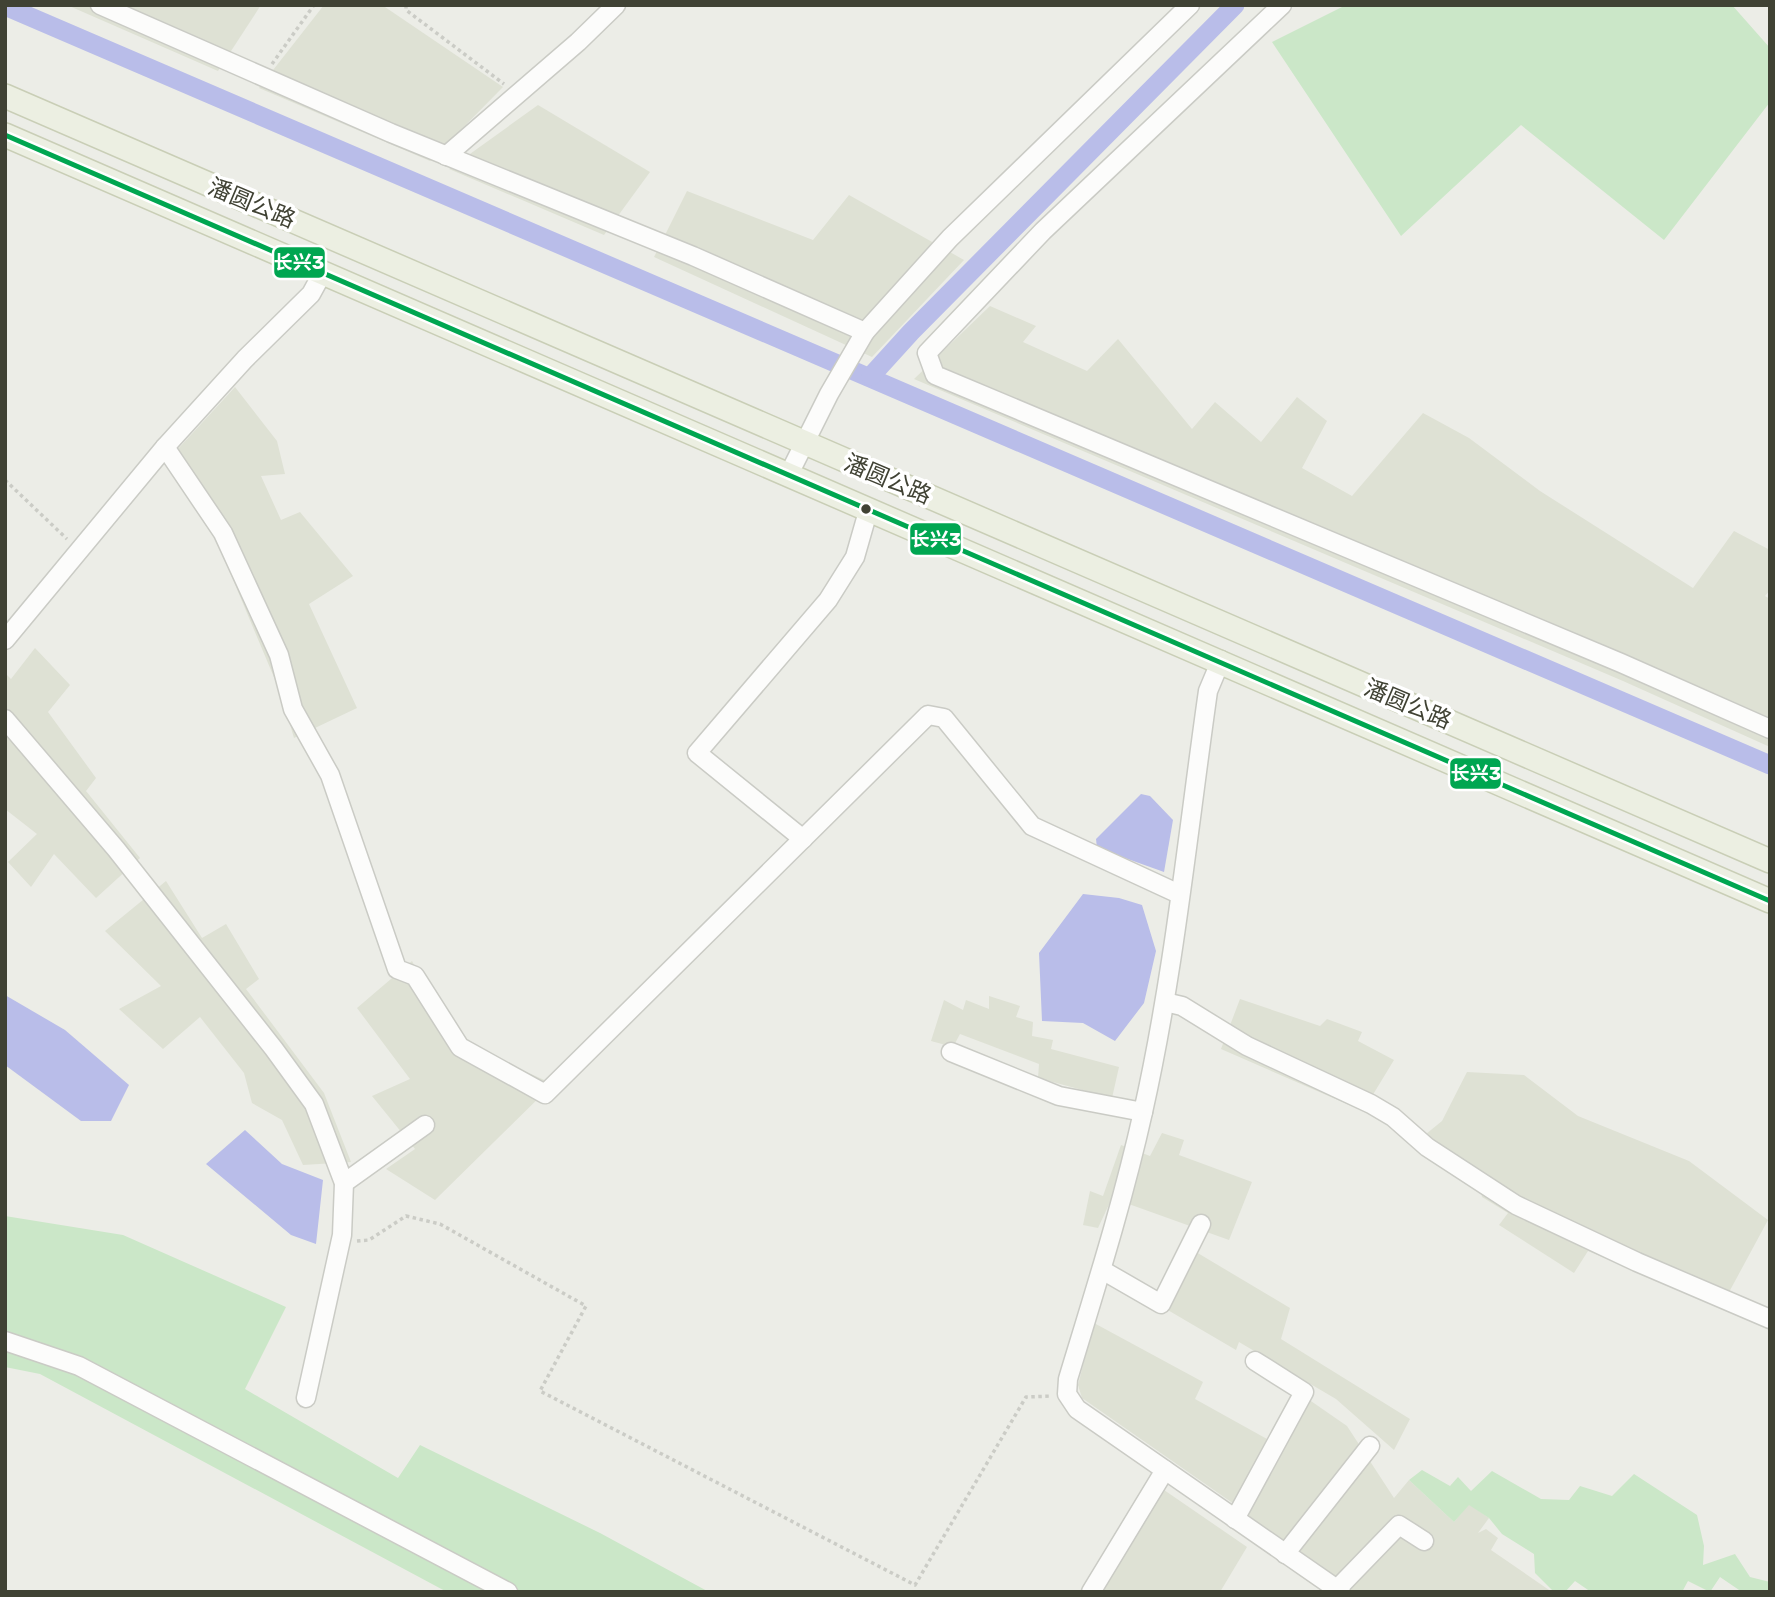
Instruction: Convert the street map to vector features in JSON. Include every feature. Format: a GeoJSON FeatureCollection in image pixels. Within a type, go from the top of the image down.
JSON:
{"type":"FeatureCollection","features":[{"type":"Feature","properties":{"kind":"main road","name":"潘圆公路"},"geometry":{"type":"LineString","coordinates":[[5,96],[1770,861]]}},
{"type":"Feature","properties":{"kind":"main road","name":"潘圆公路"},"geometry":{"type":"LineString","coordinates":[[5,135],[1221,660],[1770,901]]}},
{"type":"Feature","properties":{"kind":"street"},"geometry":{"type":"LineString","coordinates":[[100,5],[446,156],[693,256],[865,332]]}},
{"type":"Feature","properties":{"kind":"street"},"geometry":{"type":"LineString","coordinates":[[446,156],[616,5]]}},
{"type":"Feature","properties":{"kind":"street"},"geometry":{"type":"LineString","coordinates":[[789,474],[865,332],[950,237],[1190,5]]}},
{"type":"Feature","properties":{"kind":"street"},"geometry":{"type":"LineString","coordinates":[[1282,5],[1044,232],[928,353],[935,376],[1596,652],[1770,729]]}},
{"type":"Feature","properties":{"kind":"street"},"geometry":{"type":"LineString","coordinates":[[5,640],[165,447],[245,359],[311,295],[323,272]]}},
{"type":"Feature","properties":{"kind":"street"},"geometry":{"type":"LineString","coordinates":[[165,447],[223,533],[279,655],[293,709],[330,775],[397,969],[415,976],[460,1047],[545,1094],[928,715],[944,718],[1032,826],[1179,894]]}},
{"type":"Feature","properties":{"kind":"street"},"geometry":{"type":"LineString","coordinates":[[803,839],[697,753],[828,600],[855,557],[869,508]]}},
{"type":"Feature","properties":{"kind":"street"},"geometry":{"type":"LineString","coordinates":[[1221,660],[1208,691],[1165,1002],[1143,1112],[1102,1270],[1068,1378],[1068,1394],[1076,1409],[1339,1591],[1399,1525],[1424,1541]]}},
{"type":"Feature","properties":{"kind":"street"},"geometry":{"type":"LineString","coordinates":[[5,719],[116,849],[274,1049],[314,1104],[344,1183],[342,1236],[306,1398]]}},
{"type":"Feature","properties":{"kind":"street"},"geometry":{"type":"LineString","coordinates":[[1165,1002],[1182,1006],[1247,1046],[1371,1104],[1393,1117],[1427,1147],[1516,1205],[1637,1262],[1770,1318]]}},
{"type":"Feature","properties":{"kind":"street"},"geometry":{"type":"LineString","coordinates":[[951,1052],[1059,1096],[1143,1112]]}},
{"type":"Feature","properties":{"kind":"street"},"geometry":{"type":"LineString","coordinates":[[344,1183],[425,1125]]}},
{"type":"Feature","properties":{"kind":"street"},"geometry":{"type":"LineString","coordinates":[[1102,1270],[1161,1304],[1201,1224]]}},
{"type":"Feature","properties":{"kind":"street"},"geometry":{"type":"LineString","coordinates":[[5,1341],[79,1366],[508,1592]]}},
{"type":"Feature","properties":{"kind":"street"},"geometry":{"type":"LineString","coordinates":[[1235,1519],[1304,1392],[1255,1361]]}},
{"type":"Feature","properties":{"kind":"street"},"geometry":{"type":"LineString","coordinates":[[1285,1553],[1370,1446]]}},
{"type":"Feature","properties":{"kind":"street"},"geometry":{"type":"LineString","coordinates":[[1091,1592],[1165,1470]]}},
{"type":"Feature","properties":{"kind":"path"},"geometry":{"type":"LineString","coordinates":[[263,77],[314,5]]}},
{"type":"Feature","properties":{"kind":"path"},"geometry":{"type":"LineString","coordinates":[[406,5],[406,10],[419,23],[518,94]]}},
{"type":"Feature","properties":{"kind":"path"},"geometry":{"type":"LineString","coordinates":[[5,480],[78,550]]}},
{"type":"Feature","properties":{"kind":"path"},"geometry":{"type":"LineString","coordinates":[[342,1236],[358,1241],[369,1240],[406,1216],[440,1224],[586,1306],[540,1391],[915,1586],[1026,1398],[1068,1394]]}},
{"type":"Feature","properties":{"kind":"shaded area"},"geometry":{"type":"Polygon","coordinates":[[[67,5],[261,5],[218,71],[67,5]]]}},
{"type":"Feature","properties":{"kind":"shaded area"},"geometry":{"type":"Polygon","coordinates":[[[324,5],[382,5],[503,87],[430,161],[259,88],[324,5]]]}},
{"type":"Feature","properties":{"kind":"shaded area"},"geometry":{"type":"Polygon","coordinates":[[[538,105],[650,172],[604,235],[449,169],[538,105]]]}},
{"type":"Feature","properties":{"kind":"shaded area"},"geometry":{"type":"Polygon","coordinates":[[[687,191],[813,240],[849,195],[964,260],[872,357],[654,257],[687,191]]]}},
{"type":"Feature","properties":{"kind":"shaded area"},"geometry":{"type":"Polygon","coordinates":[[[990,306],[1036,326],[1023,342],[1087,371],[1118,339],[1192,429],[1215,402],[1261,442],[1297,397],[1327,421],[1302,468],[1352,496],[1423,413],[1469,438],[1540,491],[1693,588],[1734,531],[1770,550],[1770,590],[1765,596],[1770,599],[1770,747],[1623,681],[914,379],[990,306]]]}},
{"type":"Feature","properties":{"kind":"shaded area"},"geometry":{"type":"Polygon","coordinates":[[[235,387],[277,441],[285,474],[261,476],[281,520],[300,512],[353,576],[309,604],[357,708],[294,738],[281,694],[218,544],[165,463],[235,387]]]}},
{"type":"Feature","properties":{"kind":"shaded area"},"geometry":{"type":"Polygon","coordinates":[[[35,648],[70,685],[48,712],[96,778],[86,791],[140,858],[96,898],[54,854],[31,887],[8,862],[37,834],[5,809],[5,673],[11,679],[35,648]]]}},
{"type":"Feature","properties":{"kind":"shaded area"},"geometry":{"type":"Polygon","coordinates":[[[166,881],[202,938],[226,924],[259,979],[246,989],[324,1093],[351,1162],[303,1165],[282,1120],[252,1103],[244,1073],[200,1017],[163,1049],[119,1009],[161,986],[105,931],[166,881]]]}},
{"type":"Feature","properties":{"kind":"shaded area"},"geometry":{"type":"Polygon","coordinates":[[[412,961],[452,1038],[553,1084],[435,1200],[386,1169],[415,1149],[372,1096],[410,1079],[357,1008],[412,961]]]}},
{"type":"Feature","properties":{"kind":"shaded area"},"geometry":{"type":"Polygon","coordinates":[[[989,996],[1020,1006],[1016,1017],[1033,1022],[1032,1036],[1053,1040],[1051,1049],[1119,1067],[1112,1098],[1038,1078],[1039,1064],[960,1034],[953,1047],[931,1041],[944,1000],[963,1010],[966,1000],[989,1009],[989,996]]]}},
{"type":"Feature","properties":{"kind":"shaded area"},"geometry":{"type":"Polygon","coordinates":[[[1240,999],[1320,1026],[1327,1019],[1362,1032],[1358,1041],[1394,1060],[1363,1111],[1221,1049],[1240,999]]]}},
{"type":"Feature","properties":{"kind":"shaded area"},"geometry":{"type":"Polygon","coordinates":[[[1467,1072],[1524,1075],[1578,1116],[1689,1161],[1768,1220],[1721,1307],[1588,1251],[1574,1273],[1499,1225],[1508,1213],[1482,1197],[1477,1171],[1426,1134],[1442,1121],[1467,1072]]]}},
{"type":"Feature","properties":{"kind":"shaded area"},"geometry":{"type":"Polygon","coordinates":[[[1162,1133],[1184,1140],[1179,1155],[1252,1182],[1229,1240],[1112,1198],[1098,1228],[1083,1225],[1090,1191],[1103,1196],[1121,1145],[1150,1156],[1162,1133]]]}},
{"type":"Feature","properties":{"kind":"shaded area"},"geometry":{"type":"Polygon","coordinates":[[[1196,1252],[1290,1308],[1281,1339],[1410,1419],[1394,1450],[1336,1399],[1239,1342],[1236,1350],[1166,1309],[1196,1252]]]}},
{"type":"Feature","properties":{"kind":"shaded area"},"geometry":{"type":"Polygon","coordinates":[[[1094,1323],[1203,1382],[1195,1399],[1267,1439],[1234,1504],[1082,1398],[1078,1385],[1094,1323]]]}},
{"type":"Feature","properties":{"kind":"shaded area"},"geometry":{"type":"Polygon","coordinates":[[[1308,1399],[1347,1426],[1394,1498],[1409,1480],[1454,1522],[1469,1504],[1489,1518],[1478,1533],[1486,1529],[1498,1538],[1491,1550],[1552,1592],[1323,1592],[1236,1531],[1308,1399]]]}},
{"type":"Feature","properties":{"kind":"shaded area"},"geometry":{"type":"Polygon","coordinates":[[[1164,1490],[1247,1547],[1220,1592],[1100,1592],[1164,1490]]]}},
{"type":"Feature","properties":{"kind":"green space"},"geometry":{"type":"Polygon","coordinates":[[[1346,5],[1732,5],[1770,48],[1770,102],[1664,240],[1521,125],[1401,236],[1272,42],[1346,5]]]}},
{"type":"Feature","properties":{"kind":"green space"},"geometry":{"type":"Polygon","coordinates":[[[5,1216],[123,1235],[286,1307],[245,1389],[398,1478],[420,1445],[600,1533],[709,1592],[447,1592],[40,1374],[5,1367],[5,1216]]]}},
{"type":"Feature","properties":{"kind":"green space"},"geometry":{"type":"Polygon","coordinates":[[[1422,1470],[1450,1486],[1458,1477],[1471,1491],[1492,1471],[1541,1499],[1569,1500],[1580,1486],[1612,1496],[1634,1474],[1697,1515],[1704,1546],[1703,1565],[1735,1554],[1750,1577],[1770,1582],[1770,1592],[1742,1592],[1720,1577],[1710,1592],[1688,1581],[1682,1592],[1591,1592],[1575,1581],[1565,1592],[1554,1592],[1535,1573],[1534,1554],[1502,1534],[1489,1518],[1469,1505],[1454,1522],[1409,1480],[1422,1470]]]}},
{"type":"Feature","properties":{"kind":"water"},"geometry":{"type":"Polygon","coordinates":[[[1141,794],[1150,796],[1173,820],[1164,872],[1097,848],[1096,839],[1141,794]]]}},
{"type":"Feature","properties":{"kind":"water"},"geometry":{"type":"Polygon","coordinates":[[[1083,894],[1119,898],[1142,905],[1156,951],[1144,1003],[1115,1041],[1083,1023],[1042,1021],[1039,953],[1083,894]]]}},
{"type":"Feature","properties":{"kind":"water"},"geometry":{"type":"Polygon","coordinates":[[[5,995],[65,1030],[129,1085],[111,1121],[81,1121],[5,1065],[5,995]]]}},
{"type":"Feature","properties":{"kind":"water"},"geometry":{"type":"Polygon","coordinates":[[[245,1130],[282,1164],[323,1180],[316,1244],[291,1235],[206,1164],[245,1130]]]}},
{"type":"Feature","properties":{"kind":"waterway"},"geometry":{"type":"LineString","coordinates":[[871,376],[911,332],[1235,5]]}},
{"type":"Feature","properties":{"kind":"waterway"},"geometry":{"type":"LineString","coordinates":[[5,6],[1770,765]]}},
{"type":"Feature","properties":{"kind":"transit line","name":"长兴3"},"geometry":{"type":"LineString","coordinates":[[5,135],[1770,901]]}}]}
